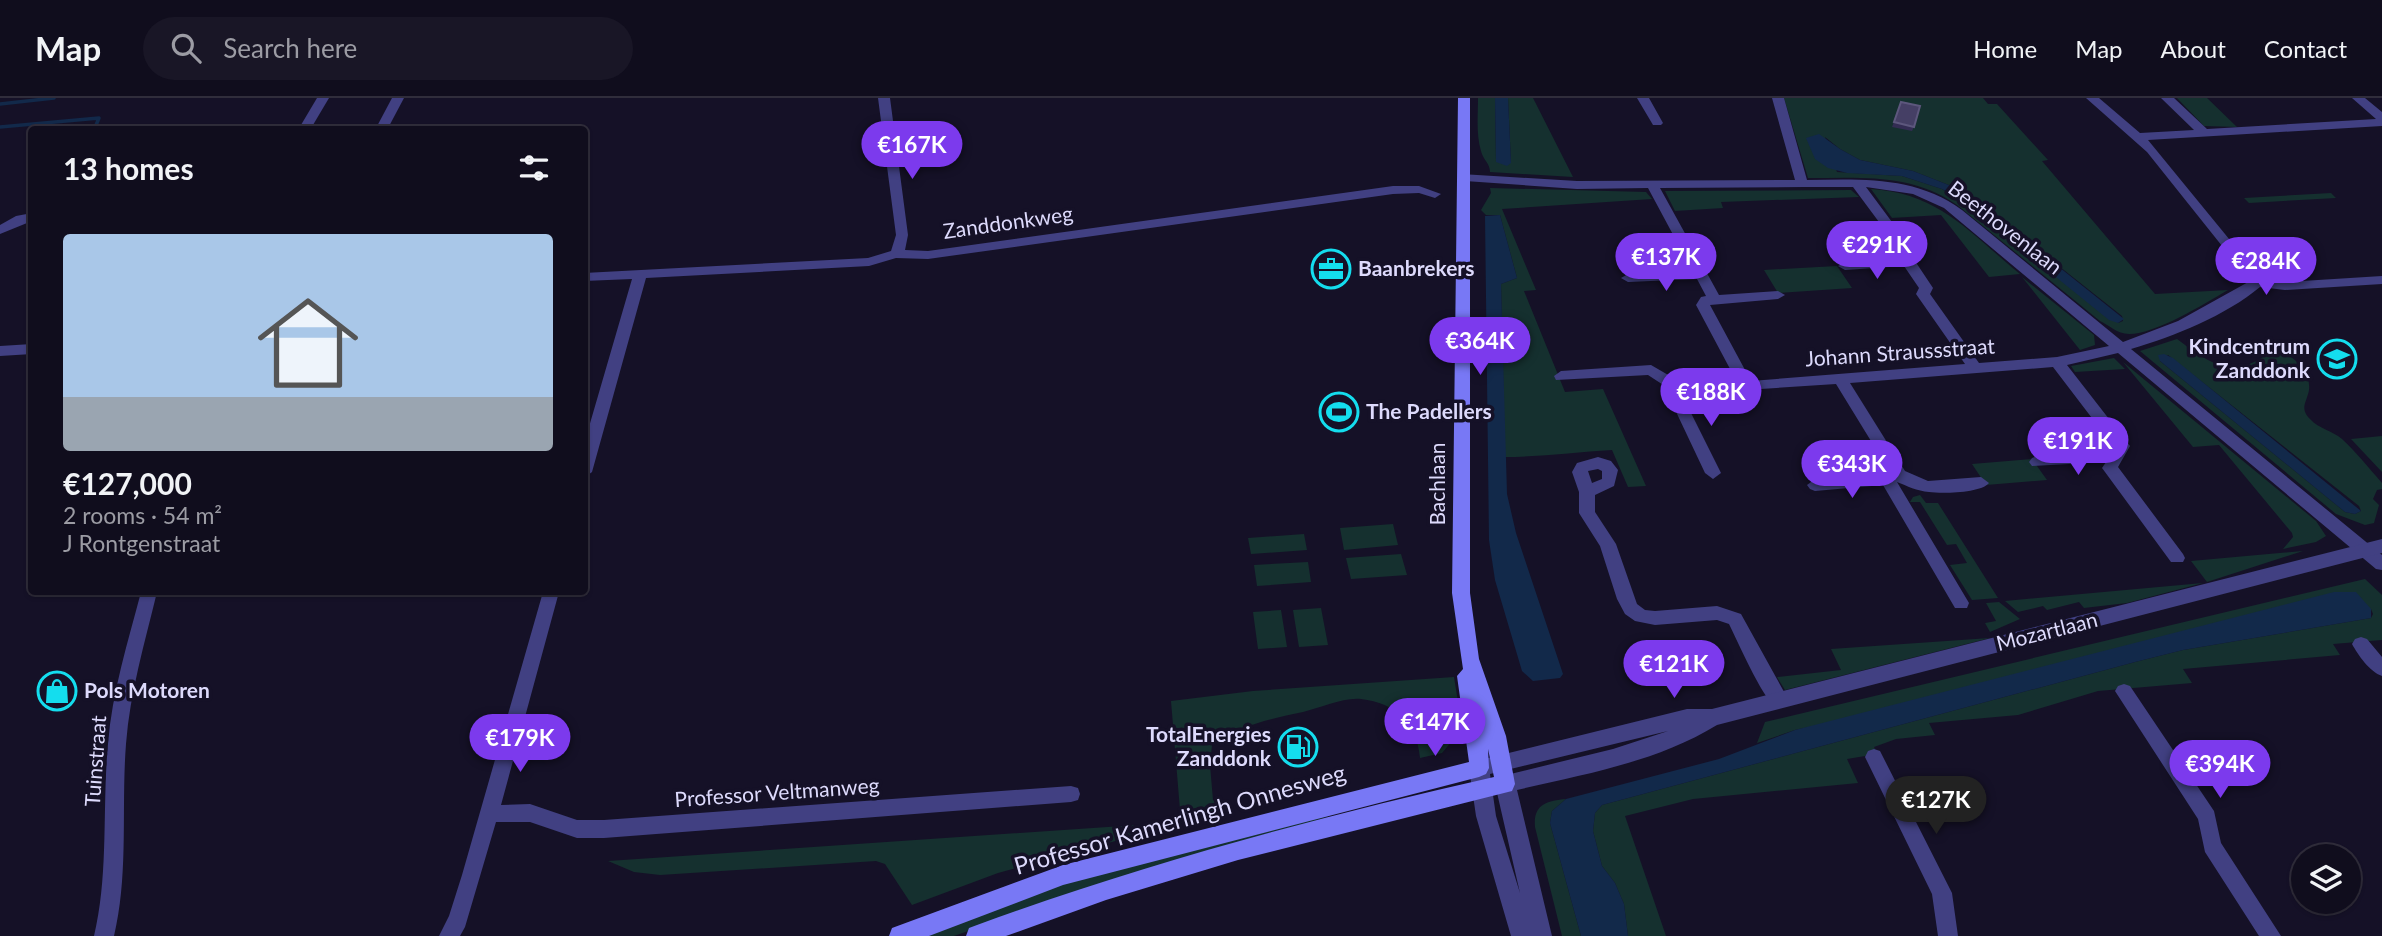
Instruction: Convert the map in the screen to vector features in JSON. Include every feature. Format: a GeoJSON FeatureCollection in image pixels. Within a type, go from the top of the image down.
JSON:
{"type":"FeatureCollection","features":[{"type":"Feature","properties":{"kind":"main road","name":"Bachlaan"},"geometry":{"type":"LineString","coordinates":[[1464,98],[1461,593],[1469,659],[1494,729],[1505,784]]}},
{"type":"Feature","properties":{"kind":"main road","name":"Bachlaan"},"geometry":{"type":"LineString","coordinates":[[1469,659],[1467,677],[1478,741],[1480,778]]}},
{"type":"Feature","properties":{"kind":"main road"},"geometry":{"type":"LineString","coordinates":[[1480,778],[1505,784]]}},
{"type":"Feature","properties":{"kind":"main road","name":"Professor Kamerlingh Onnesweg"},"geometry":{"type":"LineString","coordinates":[[900,936],[1063,875],[1480,778]]}},
{"type":"Feature","properties":{"kind":"main road","name":"Professor Kamerlingh Onnesweg"},"geometry":{"type":"LineString","coordinates":[[977,936],[1118,885],[1480,778]]}},
{"type":"Feature","properties":{"kind":"street"},"geometry":{"type":"LineString","coordinates":[[306,126],[323,98]]}},
{"type":"Feature","properties":{"kind":"street"},"geometry":{"type":"LineString","coordinates":[[383,126],[398,98]]}},
{"type":"Feature","properties":{"kind":"street"},"geometry":{"type":"LineString","coordinates":[[884,98],[902,235],[901,246],[896,254]]}},
{"type":"Feature","properties":{"kind":"street"},"geometry":{"type":"LineString","coordinates":[[1643,98],[1657,123]]}},
{"type":"Feature","properties":{"kind":"street"},"geometry":{"type":"LineString","coordinates":[[1778,98],[1802,184]]}},
{"type":"Feature","properties":{"kind":"street"},"geometry":{"type":"LineString","coordinates":[[2092,98],[2140,137],[2257,282],[2285,286],[2382,280]]}},
{"type":"Feature","properties":{"kind":"street"},"geometry":{"type":"LineString","coordinates":[[2167,98],[2204,133]]}},
{"type":"Feature","properties":{"kind":"street"},"geometry":{"type":"LineString","coordinates":[[2140,137],[2382,120],[2376,109],[2358,98]]}},
{"type":"Feature","properties":{"kind":"street","name":"Beethovenlaan"},"geometry":{"type":"LineString","coordinates":[[1465,177],[1549,184],[1857,183],[1907,187],[1947,204],[2119,346],[2374,548],[2382,564]]}},
{"type":"Feature","properties":{"kind":"street"},"geometry":{"type":"LineString","coordinates":[[1857,183],[1905,249],[1908,261],[1926,288],[1923,294],[1975,368]]}},
{"type":"Feature","properties":{"kind":"street"},"geometry":{"type":"LineString","coordinates":[[1652,185],[1701,274],[1711,299]]}},
{"type":"Feature","properties":{"kind":"street","name":"Zanddonkweg"},"geometry":{"type":"LineString","coordinates":[[588,277],[869,262],[896,254],[928,255],[1389,191],[1426,190],[1435,194]]}},
{"type":"Feature","properties":{"kind":"street"},"geometry":{"type":"LineString","coordinates":[[0,230],[28,218]]}},
{"type":"Feature","properties":{"kind":"street"},"geometry":{"type":"LineString","coordinates":[[1845,266],[1908,261]]}},
{"type":"Feature","properties":{"kind":"street"},"geometry":{"type":"LineString","coordinates":[[588,458],[640,274]]}},
{"type":"Feature","properties":{"kind":"street"},"geometry":{"type":"LineString","coordinates":[[1628,278],[1701,274]]}},
{"type":"Feature","properties":{"kind":"street","name":"Johann Straussstraat"},"geometry":{"type":"LineString","coordinates":[[1679,388],[1695,390],[2084,358],[2184,326],[2257,282]]}},
{"type":"Feature","properties":{"kind":"street"},"geometry":{"type":"LineString","coordinates":[[1747,386],[1703,304],[1711,299],[1777,295]]}},
{"type":"Feature","properties":{"kind":"street"},"geometry":{"type":"LineString","coordinates":[[0,351],[28,349]]}},
{"type":"Feature","properties":{"kind":"street"},"geometry":{"type":"LineString","coordinates":[[2057,362],[2122,446],[2110,468],[2176,558]]}},
{"type":"Feature","properties":{"kind":"street"},"geometry":{"type":"LineString","coordinates":[[1561,376],[1651,370],[1679,388],[1677,399],[1713,473]]}},
{"type":"Feature","properties":{"kind":"street"},"geometry":{"type":"LineString","coordinates":[[1840,379],[1961,603]]}},
{"type":"Feature","properties":{"kind":"street"},"geometry":{"type":"LineString","coordinates":[[2036,462],[2117,455]]}},
{"type":"Feature","properties":{"kind":"street"},"geometry":{"type":"LineString","coordinates":[[1815,485],[1893,477],[1931,487],[1981,483]]}},
{"type":"Feature","properties":{"kind":"street"},"geometry":{"type":"LineString","coordinates":[[1587,492],[1587,513],[1608,544],[1625,599],[1631,609],[1641,616],[1655,618],[1717,613],[1735,619],[1779,699]]}},
{"type":"Feature","properties":{"kind":"street","name":"Mozartlaan"},"geometry":{"type":"LineString","coordinates":[[1480,778],[1502,762],[1687,718],[1712,718],[2374,548]]}},
{"type":"Feature","properties":{"kind":"street","name":"Tuinstraat"},"geometry":{"type":"LineString","coordinates":[[104,936],[111,907],[117,743],[125,687],[148,595]]}},
{"type":"Feature","properties":{"kind":"street"},"geometry":{"type":"LineString","coordinates":[[449,936],[458,920],[550,595]]}},
{"type":"Feature","properties":{"kind":"street"},"geometry":{"type":"LineString","coordinates":[[2361,644],[2382,669]]}},
{"type":"Feature","properties":{"kind":"street"},"geometry":{"type":"LineString","coordinates":[[2124,691],[2207,817],[2212,846],[2270,936]]}},
{"type":"Feature","properties":{"kind":"street","name":"Mozartlaan"},"geometry":{"type":"LineString","coordinates":[[1505,784],[1647,747],[1696,729],[1712,718]]}},
{"type":"Feature","properties":{"kind":"street"},"geometry":{"type":"LineString","coordinates":[[1874,757],[1942,893],[1948,936]]}},
{"type":"Feature","properties":{"kind":"street"},"geometry":{"type":"LineString","coordinates":[[1480,778],[1486,816],[1522,936]]}},
{"type":"Feature","properties":{"kind":"street"},"geometry":{"type":"LineString","coordinates":[[1505,784],[1541,936]]}},
{"type":"Feature","properties":{"kind":"street","name":"Professor Veltmanweg"},"geometry":{"type":"LineString","coordinates":[[489,814],[530,813],[577,829],[604,829],[1071,794]]}},
{"type":"Feature","properties":{"kind":"green space"},"geometry":{"type":"Polygon","coordinates":[[[1478,98],[1495,98],[1496,161],[1511,163],[1508,98],[1533,98],[1573,177],[1490,172],[1479,145],[1478,98]]]}},
{"type":"Feature","properties":{"kind":"green space"},"geometry":{"type":"Polygon","coordinates":[[[1784,98],[1983,98],[1988,104],[1997,104],[2048,160],[2042,161],[2155,294],[2228,290],[2166,324],[2140,333],[2125,334],[2100,321],[1957,205],[1940,195],[1904,182],[1808,178],[1784,98]],[[1825,137],[1837,172],[1902,176],[1942,189],[1972,209],[2118,323],[2123,321],[2122,316],[1964,191],[1913,171],[1860,160],[1825,137]]]}},
{"type":"Feature","properties":{"kind":"green space"},"geometry":{"type":"Polygon","coordinates":[[[2177,98],[2207,98],[2237,127],[2204,126],[2177,98]]]}},
{"type":"Feature","properties":{"kind":"green space"},"geometry":{"type":"Polygon","coordinates":[[[1490,188],[1646,192],[1652,199],[1502,209],[1536,290],[1524,291],[1565,392],[1603,389],[1646,486],[1628,487],[1612,450],[1505,457],[1501,284],[1517,278],[1500,215],[1486,215],[1481,210],[1491,193],[1490,188]]]}},
{"type":"Feature","properties":{"kind":"green space"},"geometry":{"type":"Polygon","coordinates":[[[1871,189],[1895,192],[1935,207],[1969,230],[2020,274],[1989,277],[1941,215],[1892,218],[1871,189]]]}},
{"type":"Feature","properties":{"kind":"green space"},"geometry":{"type":"Polygon","coordinates":[[[1851,190],[1859,197],[1721,202],[1723,208],[1675,211],[1665,191],[1851,190]]]}},
{"type":"Feature","properties":{"kind":"green space"},"geometry":{"type":"Polygon","coordinates":[[[2331,193],[2336,198],[2249,203],[2244,198],[2331,193]]]}},
{"type":"Feature","properties":{"kind":"green space"},"geometry":{"type":"Polygon","coordinates":[[[1837,266],[1852,288],[1778,293],[1764,270],[1837,266]]]}},
{"type":"Feature","properties":{"kind":"green space"},"geometry":{"type":"Polygon","coordinates":[[[2022,277],[2094,335],[2095,345],[2080,350],[2022,277]]]}},
{"type":"Feature","properties":{"kind":"green space"},"geometry":{"type":"Polygon","coordinates":[[[2177,339],[2204,358],[2233,367],[2243,366],[2263,357],[2267,352],[2264,342],[2287,354],[2301,366],[2309,381],[2304,408],[2307,415],[2342,439],[2382,483],[2382,489],[2377,490],[2373,499],[2379,505],[2374,523],[2365,525],[2336,514],[2140,351],[2177,339]],[[2168,355],[2160,361],[2345,512],[2355,514],[2361,511],[2359,506],[2168,355]]]}},
{"type":"Feature","properties":{"kind":"green space"},"geometry":{"type":"Polygon","coordinates":[[[2114,358],[2125,369],[2075,372],[2071,366],[2114,358]]]}},
{"type":"Feature","properties":{"kind":"green space"},"geometry":{"type":"Polygon","coordinates":[[[2123,362],[2316,521],[2326,536],[2316,542],[2283,549],[2293,537],[2292,533],[2219,445],[2193,447],[2123,362]]]}},
{"type":"Feature","properties":{"kind":"green space"},"geometry":{"type":"Polygon","coordinates":[[[2382,436],[2382,472],[2351,439],[2382,436]]]}},
{"type":"Feature","properties":{"kind":"green space"},"geometry":{"type":"Polygon","coordinates":[[[2032,459],[2047,480],[1986,485],[1972,464],[2032,459]]]}},
{"type":"Feature","properties":{"kind":"green space"},"geometry":{"type":"Polygon","coordinates":[[[1920,495],[1926,503],[1938,503],[1998,598],[1972,600],[1950,565],[1967,563],[1956,544],[1947,545],[1920,502],[1910,502],[1913,497],[1920,495]]]}},
{"type":"Feature","properties":{"kind":"green space"},"geometry":{"type":"Polygon","coordinates":[[[1393,524],[1398,545],[1344,550],[1340,528],[1393,524]]]}},
{"type":"Feature","properties":{"kind":"green space"},"geometry":{"type":"Polygon","coordinates":[[[1304,534],[1307,550],[1251,554],[1248,538],[1304,534]]]}},
{"type":"Feature","properties":{"kind":"green space"},"geometry":{"type":"Polygon","coordinates":[[[2303,551],[2207,582],[2191,561],[2303,551]]]}},
{"type":"Feature","properties":{"kind":"green space"},"geometry":{"type":"Polygon","coordinates":[[[1401,554],[1407,575],[1351,579],[1346,558],[1401,554]]]}},
{"type":"Feature","properties":{"kind":"green space"},"geometry":{"type":"Polygon","coordinates":[[[1308,562],[1311,582],[1257,586],[1254,565],[1308,562]]]}},
{"type":"Feature","properties":{"kind":"green space"},"geometry":{"type":"Polygon","coordinates":[[[2365,579],[2382,595],[2382,640],[2333,644],[2340,655],[2183,669],[2192,683],[2098,691],[2018,715],[1929,723],[1935,735],[1896,739],[1874,747],[1877,754],[1847,759],[1858,783],[1693,799],[1625,816],[1666,936],[1628,936],[1624,904],[1615,883],[1602,866],[1593,831],[1595,813],[1602,805],[2183,650],[2371,618],[2373,614],[2371,609],[1795,730],[1757,743],[1765,722],[2365,579]]]}},
{"type":"Feature","properties":{"kind":"green space"},"geometry":{"type":"Polygon","coordinates":[[[2203,583],[2127,603],[2084,608],[2079,602],[2047,610],[2043,606],[2018,612],[2005,601],[2203,583]]]}},
{"type":"Feature","properties":{"kind":"green space"},"geometry":{"type":"Polygon","coordinates":[[[1999,602],[2020,619],[1990,632],[1985,623],[1996,621],[1986,603],[1999,602]]]}},
{"type":"Feature","properties":{"kind":"green space"},"geometry":{"type":"Polygon","coordinates":[[[1321,608],[1328,645],[1299,647],[1293,610],[1321,608]]]}},
{"type":"Feature","properties":{"kind":"green space"},"geometry":{"type":"Polygon","coordinates":[[[1281,610],[1287,647],[1258,649],[1253,612],[1281,610]]]}},
{"type":"Feature","properties":{"kind":"green space"},"geometry":{"type":"Polygon","coordinates":[[[1990,638],[1785,690],[1777,677],[1841,670],[1831,649],[1990,638]]]}},
{"type":"Feature","properties":{"kind":"green space"},"geometry":{"type":"Polygon","coordinates":[[[1454,677],[1464,739],[1452,741],[1442,753],[1420,758],[1409,725],[1394,710],[1373,701],[1347,700],[1267,720],[1233,732],[1212,745],[1210,765],[1213,800],[1226,811],[998,873],[912,905],[885,864],[876,861],[660,875],[634,872],[608,861],[1181,822],[1171,701],[1253,691],[1454,677]]]}},
{"type":"Feature","properties":{"kind":"green space"},"geometry":{"type":"Polygon","coordinates":[[[1566,799],[1552,811],[1550,823],[1581,936],[1562,936],[1535,827],[1536,813],[1543,805],[1566,799]]]}},
{"type":"Feature","properties":{"kind":"green space"},"geometry":{"type":"Polygon","coordinates":[[[1326,811],[1329,816],[1244,845],[1090,888],[954,936],[919,936],[1054,885],[1326,811]]]}},
{"type":"Feature","properties":{"kind":"water"},"geometry":{"type":"Polygon","coordinates":[[[1495,98],[1508,98],[1511,163],[1507,166],[1496,162],[1495,98]]]}},
{"type":"Feature","properties":{"kind":"water"},"geometry":{"type":"Polygon","coordinates":[[[1819,134],[1860,160],[1913,171],[1964,191],[2124,319],[2118,323],[2109,320],[1958,198],[1942,189],[1902,176],[1847,173],[1828,168],[1815,159],[1806,138],[1819,134]]]}},
{"type":"Feature","properties":{"kind":"water"},"geometry":{"type":"Polygon","coordinates":[[[1500,215],[1517,278],[1501,284],[1507,494],[1516,533],[1563,674],[1560,678],[1533,681],[1522,671],[1495,580],[1489,540],[1485,216],[1500,215]]]}},
{"type":"Feature","properties":{"kind":"water"},"geometry":{"type":"Polygon","coordinates":[[[2164,354],[2173,358],[2361,511],[2355,514],[2345,512],[2160,361],[2158,355],[2164,354]]]}},
{"type":"Feature","properties":{"kind":"water"},"geometry":{"type":"Polygon","coordinates":[[[2334,592],[2356,592],[2371,609],[2371,618],[2183,650],[1602,805],[1595,813],[1593,831],[1602,866],[1615,883],[1624,904],[1628,936],[1581,936],[1550,823],[1552,811],[1566,799],[1719,759],[1795,730],[2334,592]]]}},
{"type":"Feature","properties":{"kind":"building"},"geometry":{"type":"Polygon","coordinates":[[[1901,102],[1920,106],[1914,127],[1894,122],[1901,102]]]}},
{"type":"Feature","properties":{"kind":"waterway"},"geometry":{"type":"LineString","coordinates":[[0,104],[54,98]]}},
{"type":"Feature","properties":{"kind":"waterway"},"geometry":{"type":"LineString","coordinates":[[0,127],[99,118],[96,126]]}},
{"type":"Feature","properties":{"kind":"place","name":"Baanbrekers"},"geometry":{"type":"Point","coordinates":[1331,269]}},
{"type":"Feature","properties":{"kind":"place","name":"Kindcentrum Zanddonk"},"geometry":{"type":"Point","coordinates":[2337,359]}},
{"type":"Feature","properties":{"kind":"place","name":"The Padellers"},"geometry":{"type":"Point","coordinates":[1339,412]}},
{"type":"Feature","properties":{"kind":"place","name":"Pols Motoren"},"geometry":{"type":"Point","coordinates":[57,691]}},
{"type":"Feature","properties":{"kind":"place","name":"TotalEnergies Zanddonk"},"geometry":{"type":"Point","coordinates":[1298,747]}}]}
